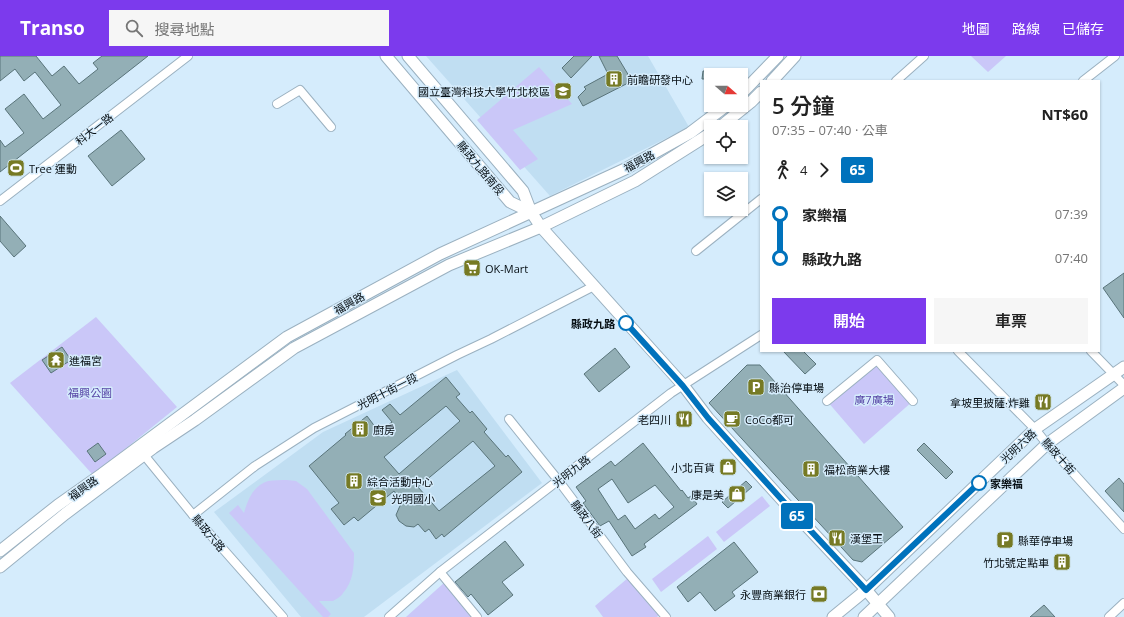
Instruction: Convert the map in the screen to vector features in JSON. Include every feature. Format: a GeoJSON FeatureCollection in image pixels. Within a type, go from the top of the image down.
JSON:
{"type":"FeatureCollection","features":[{"type":"Feature","properties":{"kind":"street","name":"科大一路"},"geometry":{"type":"LineString","coordinates":[[0,201],[188,56]]}},
{"type":"Feature","properties":{"kind":"street","name":"縣政九路南段"},"geometry":{"type":"LineString","coordinates":[[386,56],[510,202],[531,212]]}},
{"type":"Feature","properties":{"kind":"street","name":"縣政九路南段"},"geometry":{"type":"LineString","coordinates":[[408,56],[523,191],[531,212]]}},
{"type":"Feature","properties":{"kind":"street"},"geometry":{"type":"LineString","coordinates":[[748,87],[778,56]]}},
{"type":"Feature","properties":{"kind":"street"},"geometry":{"type":"LineString","coordinates":[[773,80],[795,56]]}},
{"type":"Feature","properties":{"kind":"street"},"geometry":{"type":"LineString","coordinates":[[897,80],[924,56]]}},
{"type":"Feature","properties":{"kind":"street"},"geometry":{"type":"LineString","coordinates":[[1084,80],[1115,56]]}},
{"type":"Feature","properties":{"kind":"street"},"geometry":{"type":"LineString","coordinates":[[277,104],[300,90],[331,127]]}},
{"type":"Feature","properties":{"kind":"street"},"geometry":{"type":"LineString","coordinates":[[729,120],[760,93]]}},
{"type":"Feature","properties":{"kind":"street","name":"福興路"},"geometry":{"type":"LineString","coordinates":[[0,567],[141,451],[287,337],[440,254],[625,169],[690,134],[718,112]]}},
{"type":"Feature","properties":{"kind":"street","name":"福興路"},"geometry":{"type":"LineString","coordinates":[[0,551],[58,505],[102,474],[141,451],[153,448],[195,420],[294,348],[449,265],[541,227],[636,181],[704,137]]}},
{"type":"Feature","properties":{"kind":"street"},"geometry":{"type":"LineString","coordinates":[[696,251],[760,200]]}},
{"type":"Feature","properties":{"kind":"street"},"geometry":{"type":"LineString","coordinates":[[531,212],[541,227],[683,386],[713,424],[890,617]]}},
{"type":"Feature","properties":{"kind":"street","name":"光明十街一段"},"geometry":{"type":"LineString","coordinates":[[193,515],[255,466],[314,428],[594,286]]}},
{"type":"Feature","properties":{"kind":"street","name":"光明九路"},"geometry":{"type":"LineString","coordinates":[[389,617],[440,572],[671,393],[760,336]]}},
{"type":"Feature","properties":{"kind":"street","name":"縣政十街"},"geometry":{"type":"LineString","coordinates":[[959,352],[1035,429],[1124,529]]}},
{"type":"Feature","properties":{"kind":"street"},"geometry":{"type":"LineString","coordinates":[[1092,352],[1124,385]]}},
{"type":"Feature","properties":{"kind":"street"},"geometry":{"type":"LineString","coordinates":[[827,401],[877,360],[913,401]]}},
{"type":"Feature","properties":{"kind":"street","name":"光明六路"},"geometry":{"type":"LineString","coordinates":[[833,617],[866,590],[1035,429],[1124,367]]}},
{"type":"Feature","properties":{"kind":"street","name":"光明六路"},"geometry":{"type":"LineString","coordinates":[[864,617],[1047,444],[1124,388]]}},
{"type":"Feature","properties":{"kind":"street","name":"縣政八街"},"geometry":{"type":"LineString","coordinates":[[510,419],[627,572],[666,617]]}},
{"type":"Feature","properties":{"kind":"street","name":"縣政六路"},"geometry":{"type":"LineString","coordinates":[[141,451],[193,515],[283,617]]}},
{"type":"Feature","properties":{"kind":"street"},"geometry":{"type":"LineString","coordinates":[[440,572],[477,617]]}},
{"type":"Feature","properties":{"kind":"street"},"geometry":{"type":"LineString","coordinates":[[1109,617],[1124,602]]}},
{"type":"Feature","properties":{"kind":"shaded area","name":"國立臺灣科技大學竹北校區"},"geometry":{"type":"Polygon","coordinates":[[[426,56],[648,56],[689,127],[550,196],[426,56]]]}},
{"type":"Feature","properties":{"kind":"shaded area","name":"光明國小"},"geometry":{"type":"Polygon","coordinates":[[[457,370],[542,483],[364,617],[301,617],[214,512],[323,432],[457,370]]]}},
{"type":"Feature","properties":{"kind":"green space"},"geometry":{"type":"Polygon","coordinates":[[[971,56],[1006,56],[988,72],[971,56]]]}},
{"type":"Feature","properties":{"kind":"green space"},"geometry":{"type":"Polygon","coordinates":[[[539,67],[572,104],[513,130],[538,159],[520,170],[477,120],[539,67]]]}},
{"type":"Feature","properties":{"kind":"green space","name":"福興公園"},"geometry":{"type":"Polygon","coordinates":[[[96,317],[177,407],[93,475],[10,383],[96,317]]]}},
{"type":"Feature","properties":{"kind":"green space","name":"廣7廣場"},"geometry":{"type":"Polygon","coordinates":[[[877,360],[913,401],[864,444],[827,401],[877,360]]]}},
{"type":"Feature","properties":{"kind":"green space"},"geometry":{"type":"Polygon","coordinates":[[[268,481],[296,481],[307,489],[354,553],[354,564],[349,584],[341,596],[333,601],[319,601],[331,614],[328,617],[323,617],[229,513],[238,505],[244,513],[252,494],[258,486],[263,483],[268,481]]]}},
{"type":"Feature","properties":{"kind":"green space"},"geometry":{"type":"Polygon","coordinates":[[[762,496],[770,506],[724,542],[716,532],[762,496]]]}},
{"type":"Feature","properties":{"kind":"green space"},"geometry":{"type":"Polygon","coordinates":[[[708,536],[717,549],[661,592],[652,579],[708,536]]]}},
{"type":"Feature","properties":{"kind":"green space"},"geometry":{"type":"Polygon","coordinates":[[[628,578],[659,615],[657,617],[603,617],[595,606],[628,578]]]}},
{"type":"Feature","properties":{"kind":"green space"},"geometry":{"type":"Polygon","coordinates":[[[445,582],[474,617],[406,617],[445,582]]]}},
{"type":"Feature","properties":{"kind":"building"},"geometry":{"type":"Polygon","coordinates":[[[0,56],[36,56],[52,76],[64,66],[79,84],[98,69],[93,63],[102,56],[148,56],[0,172],[0,140],[5,147],[24,133],[5,109],[24,94],[43,119],[61,105],[35,72],[24,81],[15,69],[0,81],[0,56]]]}},
{"type":"Feature","properties":{"kind":"building"},"geometry":{"type":"Polygon","coordinates":[[[574,56],[592,56],[571,78],[562,68],[574,56]]]}},
{"type":"Feature","properties":{"kind":"building","name":"前瞻研發中心"},"geometry":{"type":"Polygon","coordinates":[[[599,56],[617,56],[632,81],[583,106],[578,97],[586,89],[584,87],[608,74],[599,56]]]}},
{"type":"Feature","properties":{"kind":"building"},"geometry":{"type":"Polygon","coordinates":[[[703,71],[704,71],[704,79],[702,79],[703,71]]]}},
{"type":"Feature","properties":{"kind":"building"},"geometry":{"type":"Polygon","coordinates":[[[121,130],[145,159],[112,186],[88,156],[121,130]]]}},
{"type":"Feature","properties":{"kind":"building"},"geometry":{"type":"Polygon","coordinates":[[[0,216],[26,246],[14,257],[0,241],[0,216]]]}},
{"type":"Feature","properties":{"kind":"building"},"geometry":{"type":"Polygon","coordinates":[[[1124,273],[1124,318],[1103,288],[1124,273]]]}},
{"type":"Feature","properties":{"kind":"building","name":"進福宮"},"geometry":{"type":"Polygon","coordinates":[[[62,347],[71,360],[51,373],[42,360],[62,347]]]}},
{"type":"Feature","properties":{"kind":"building"},"geometry":{"type":"Polygon","coordinates":[[[615,348],[630,367],[599,392],[584,374],[615,348]]]}},
{"type":"Feature","properties":{"kind":"building"},"geometry":{"type":"Polygon","coordinates":[[[784,352],[804,352],[816,364],[805,374],[784,352]]]}},
{"type":"Feature","properties":{"kind":"building","name":"福松商業大樓"},"geometry":{"type":"Polygon","coordinates":[[[747,365],[760,365],[903,527],[862,562],[853,560],[709,403],[747,365]]]}},
{"type":"Feature","properties":{"kind":"building"},"geometry":{"type":"Polygon","coordinates":[[[446,377],[460,394],[456,397],[470,413],[472,411],[487,429],[484,432],[506,457],[508,455],[522,472],[444,537],[442,534],[436,539],[429,529],[425,532],[418,524],[414,527],[406,526],[399,521],[396,515],[402,502],[394,491],[358,521],[354,517],[344,525],[331,509],[339,503],[309,466],[367,416],[379,432],[392,422],[382,410],[390,404],[400,415],[446,377]],[[446,406],[384,457],[399,474],[460,421],[446,406]],[[473,441],[418,487],[439,511],[495,466],[473,441]]]}},
{"type":"Feature","properties":{"kind":"building"},"geometry":{"type":"Polygon","coordinates":[[[98,443],[106,454],[95,462],[87,451],[98,443]]]}},
{"type":"Feature","properties":{"kind":"building"},"geometry":{"type":"Polygon","coordinates":[[[643,443],[681,491],[682,490],[688,498],[691,496],[697,504],[644,544],[646,547],[632,556],[609,521],[600,526],[583,503],[586,501],[576,487],[611,461],[615,466],[643,443]],[[612,479],[598,489],[618,520],[625,515],[635,529],[655,514],[659,519],[674,507],[655,485],[628,503],[612,479]]]}},
{"type":"Feature","properties":{"kind":"building"},"geometry":{"type":"Polygon","coordinates":[[[924,443],[953,472],[946,479],[917,450],[924,443]]]}},
{"type":"Feature","properties":{"kind":"building"},"geometry":{"type":"Polygon","coordinates":[[[1119,478],[1124,484],[1124,512],[1105,491],[1119,478]]]}},
{"type":"Feature","properties":{"kind":"building","name":"康是美"},"geometry":{"type":"Polygon","coordinates":[[[746,481],[752,487],[728,508],[722,502],[746,481]]]}},
{"type":"Feature","properties":{"kind":"building"},"geometry":{"type":"Polygon","coordinates":[[[505,541],[524,565],[502,582],[513,595],[488,615],[471,594],[468,597],[455,582],[505,541]]]}},
{"type":"Feature","properties":{"kind":"building"},"geometry":{"type":"Polygon","coordinates":[[[734,542],[758,572],[732,592],[735,596],[715,611],[700,592],[688,602],[677,587],[734,542]]]}},
{"type":"Feature","properties":{"kind":"building"},"geometry":{"type":"Polygon","coordinates":[[[1044,605],[1055,617],[1030,617],[1044,605]]]}},
{"type":"Feature","properties":{"kind":"bus line","name":"65"},"geometry":{"type":"LineString","coordinates":[[626,323],[683,386],[708,418],[866,590],[979,483]]}},
{"type":"Feature","properties":{"kind":"place","name":"前瞻研發中心"},"geometry":{"type":"Point","coordinates":[614,79]}},
{"type":"Feature","properties":{"kind":"place","name":"國立臺灣科技大學竹北校區"},"geometry":{"type":"Point","coordinates":[563,91]}},
{"type":"Feature","properties":{"kind":"place","name":"Tree 運動"},"geometry":{"type":"Point","coordinates":[16,168]}},
{"type":"Feature","properties":{"kind":"place","name":"OK-Mart"},"geometry":{"type":"Point","coordinates":[472,268]}},
{"type":"Feature","properties":{"kind":"place","name":"縣政九路"},"geometry":{"type":"Point","coordinates":[626,323]}},
{"type":"Feature","properties":{"kind":"place","name":"進福宮"},"geometry":{"type":"Point","coordinates":[56,360]}},
{"type":"Feature","properties":{"kind":"place","name":"縣治停車場"},"geometry":{"type":"Point","coordinates":[756,387]}},
{"type":"Feature","properties":{"kind":"place","name":"拿坡里披薩·炸雞"},"geometry":{"type":"Point","coordinates":[1043,402]}},
{"type":"Feature","properties":{"kind":"place","name":"老四川"},"geometry":{"type":"Point","coordinates":[684,419]}},
{"type":"Feature","properties":{"kind":"place","name":"CoCo都可"},"geometry":{"type":"Point","coordinates":[732,419]}},
{"type":"Feature","properties":{"kind":"place","name":"廚房"},"geometry":{"type":"Point","coordinates":[360,429]}},
{"type":"Feature","properties":{"kind":"place","name":"小北百貨"},"geometry":{"type":"Point","coordinates":[728,467]}},
{"type":"Feature","properties":{"kind":"place","name":"福松商業大樓"},"geometry":{"type":"Point","coordinates":[811,469]}},
{"type":"Feature","properties":{"kind":"place","name":"綜合活動中心"},"geometry":{"type":"Point","coordinates":[354,481]}},
{"type":"Feature","properties":{"kind":"place","name":"家樂福"},"geometry":{"type":"Point","coordinates":[979,483]}},
{"type":"Feature","properties":{"kind":"place","name":"康是美"},"geometry":{"type":"Point","coordinates":[737,494]}},
{"type":"Feature","properties":{"kind":"place","name":"光明國小"},"geometry":{"type":"Point","coordinates":[378,498]}},
{"type":"Feature","properties":{"kind":"place","name":"漢堡王"},"geometry":{"type":"Point","coordinates":[837,538]}},
{"type":"Feature","properties":{"kind":"place","name":"縣華停車場"},"geometry":{"type":"Point","coordinates":[1005,540]}},
{"type":"Feature","properties":{"kind":"place","name":"竹北號定點車"},"geometry":{"type":"Point","coordinates":[1062,562]}},
{"type":"Feature","properties":{"kind":"place","name":"永豐商業銀行"},"geometry":{"type":"Point","coordinates":[819,594]}}]}
